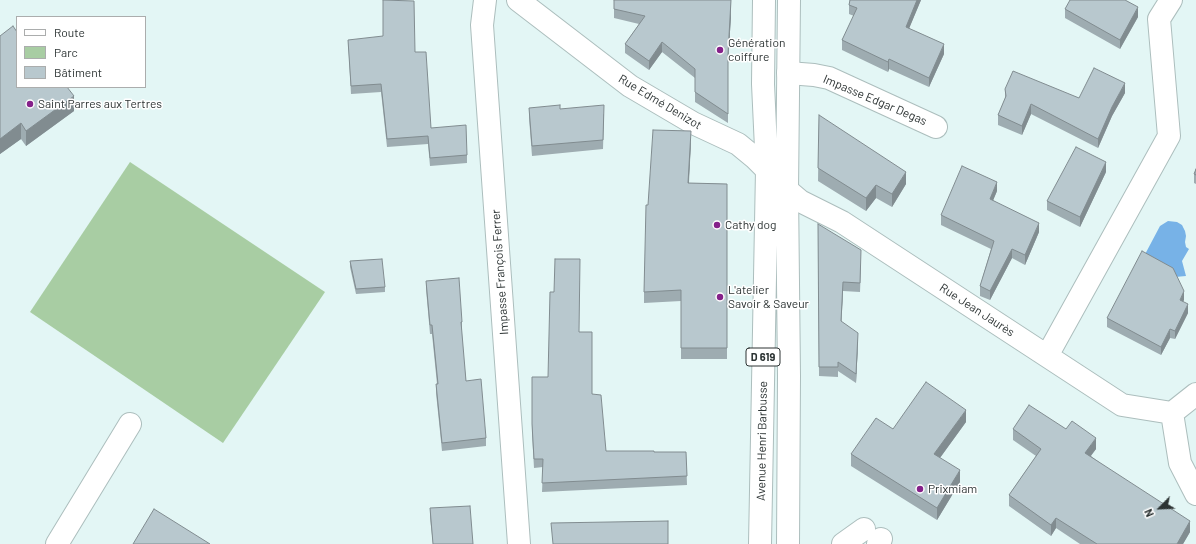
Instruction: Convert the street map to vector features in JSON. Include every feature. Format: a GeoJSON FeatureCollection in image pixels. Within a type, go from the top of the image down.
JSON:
{"type":"FeatureCollection","features":[{"type":"Feature","properties":{"kind":"street","name":"Impasse François Ferrer"},"geometry":{"type":"LineString","coordinates":[[485,0],[482,26],[519,544]]}},
{"type":"Feature","properties":{"kind":"street","name":"Rue Edmé Denizot"},"geometry":{"type":"LineString","coordinates":[[518,0],[630,86],[693,123],[738,144],[767,170]]}},
{"type":"Feature","properties":{"kind":"street","name":"D 619"},"geometry":{"type":"LineString","coordinates":[[764,0],[763,84],[767,170]]}},
{"type":"Feature","properties":{"kind":"street","name":"D 619"},"geometry":{"type":"LineString","coordinates":[[788,544],[789,376],[787,190],[789,0]]}},
{"type":"Feature","properties":{"kind":"street"},"geometry":{"type":"LineString","coordinates":[[1047,356],[1169,136],[1159,19],[1171,0]]}},
{"type":"Feature","properties":{"kind":"street","name":"Impasse Edgar Degas"},"geometry":{"type":"LineString","coordinates":[[788,73],[830,78],[936,127]]}},
{"type":"Feature","properties":{"kind":"street","name":"Rue Jean Jaurès"},"geometry":{"type":"LineString","coordinates":[[767,170],[800,201],[842,222],[1122,405],[1172,412]]}},
{"type":"Feature","properties":{"kind":"street","name":"Avenue Henri Barbusse"},"geometry":{"type":"LineString","coordinates":[[760,544],[767,170]]}},
{"type":"Feature","properties":{"kind":"street"},"geometry":{"type":"LineString","coordinates":[[1196,394],[1172,412],[1180,463],[1196,494]]}},
{"type":"Feature","properties":{"kind":"street"},"geometry":{"type":"LineString","coordinates":[[57,544],[130,424]]}},
{"type":"Feature","properties":{"kind":"street"},"geometry":{"type":"LineString","coordinates":[[843,544],[874,537]]}},
{"type":"Feature","properties":{"kind":"green space"},"geometry":{"type":"Polygon","coordinates":[[[130,162],[325,292],[223,443],[30,312],[130,162]]]}},
{"type":"Feature","properties":{"kind":"water"},"geometry":{"type":"Polygon","coordinates":[[[1168,221],[1177,222],[1182,225],[1185,231],[1186,247],[1189,249],[1182,261],[1186,276],[1175,277],[1142,260],[1160,226],[1168,221]]]}},
{"type":"Feature","properties":{"kind":"building"},"geometry":{"type":"Polygon","coordinates":[[[383,0],[414,1],[415,52],[426,52],[431,128],[466,125],[467,155],[430,158],[428,136],[387,139],[381,84],[351,86],[348,40],[383,36],[383,0]]]}},
{"type":"Feature","properties":{"kind":"building"},"geometry":{"type":"Polygon","coordinates":[[[614,0],[731,0],[728,54],[728,114],[695,92],[695,69],[662,42],[649,61],[625,44],[645,16],[614,9],[614,0]]]}},
{"type":"Feature","properties":{"kind":"building"},"geometry":{"type":"Polygon","coordinates":[[[850,0],[917,0],[906,27],[944,44],[929,78],[889,59],[888,62],[842,40],[857,8],[849,5],[850,0]]]}},
{"type":"Feature","properties":{"kind":"building"},"geometry":{"type":"Polygon","coordinates":[[[1070,0],[1125,0],[1138,7],[1120,40],[1065,9],[1070,0]]]}},
{"type":"Feature","properties":{"kind":"building","name":"Saint Parres aux Tertres"},"geometry":{"type":"Polygon","coordinates":[[[13,26],[16,30],[16,88],[68,88],[74,96],[26,131],[21,123],[0,139],[0,36],[13,26]]]}},
{"type":"Feature","properties":{"kind":"building"},"geometry":{"type":"Polygon","coordinates":[[[1094,68],[1125,83],[1112,107],[1098,139],[1031,104],[1022,126],[998,115],[1006,96],[1005,89],[1013,71],[1079,98],[1094,68]]]}},
{"type":"Feature","properties":{"kind":"building"},"geometry":{"type":"Polygon","coordinates":[[[560,105],[560,109],[604,105],[603,140],[532,146],[529,108],[560,105]]]}},
{"type":"Feature","properties":{"kind":"building"},"geometry":{"type":"Polygon","coordinates":[[[819,115],[906,172],[892,194],[876,185],[866,198],[818,168],[819,115]]]}},
{"type":"Feature","properties":{"kind":"building"},"geometry":{"type":"Polygon","coordinates":[[[653,130],[691,131],[688,183],[727,184],[727,348],[681,348],[681,290],[644,292],[646,205],[648,205],[653,130]]]}},
{"type":"Feature","properties":{"kind":"building"},"geometry":{"type":"Polygon","coordinates":[[[1076,147],[1106,162],[1080,217],[1047,201],[1076,147]]]}},
{"type":"Feature","properties":{"kind":"building"},"geometry":{"type":"Polygon","coordinates":[[[962,166],[997,182],[990,199],[1039,223],[1025,255],[1012,249],[990,291],[980,286],[994,241],[941,215],[962,166]]]}},
{"type":"Feature","properties":{"kind":"building"},"geometry":{"type":"Polygon","coordinates":[[[818,224],[861,250],[860,283],[843,282],[841,321],[858,333],[856,374],[838,362],[838,367],[819,367],[818,224]]]}},
{"type":"Feature","properties":{"kind":"building"},"geometry":{"type":"Polygon","coordinates":[[[1142,251],[1173,268],[1184,291],[1180,300],[1188,304],[1175,331],[1170,329],[1161,347],[1107,318],[1142,251]]]}},
{"type":"Feature","properties":{"kind":"building"},"geometry":{"type":"Polygon","coordinates":[[[382,259],[385,287],[356,289],[350,261],[382,259]]]}},
{"type":"Feature","properties":{"kind":"building"},"geometry":{"type":"Polygon","coordinates":[[[555,259],[580,259],[579,332],[592,332],[592,394],[601,395],[606,451],[686,452],[687,476],[542,483],[543,459],[534,459],[532,377],[548,377],[550,292],[554,292],[555,259]]]}},
{"type":"Feature","properties":{"kind":"building"},"geometry":{"type":"Polygon","coordinates":[[[459,278],[466,381],[481,379],[486,438],[442,443],[436,384],[438,384],[426,281],[459,278]]]}},
{"type":"Feature","properties":{"kind":"building"},"geometry":{"type":"Polygon","coordinates":[[[926,382],[966,410],[934,454],[960,470],[937,508],[851,454],[876,418],[893,429],[926,382]]]}},
{"type":"Feature","properties":{"kind":"building"},"geometry":{"type":"Polygon","coordinates":[[[1029,405],[1066,429],[1072,421],[1096,438],[1085,453],[1190,521],[1177,544],[1097,544],[1056,518],[1051,525],[1009,495],[1041,449],[1013,429],[1029,405]]]}},
{"type":"Feature","properties":{"kind":"building"},"geometry":{"type":"Polygon","coordinates":[[[470,506],[473,544],[433,544],[430,508],[470,506]]]}},
{"type":"Feature","properties":{"kind":"building"},"geometry":{"type":"Polygon","coordinates":[[[154,509],[210,544],[133,544],[154,509]]]}},
{"type":"Feature","properties":{"kind":"building"},"geometry":{"type":"Polygon","coordinates":[[[668,521],[668,544],[553,544],[551,523],[668,521]]]}},
{"type":"Feature","properties":{"kind":"place","name":"Génération coiffure"},"geometry":{"type":"Point","coordinates":[720,50]}},
{"type":"Feature","properties":{"kind":"place","name":"Saint Parres aux Tertres"},"geometry":{"type":"Point","coordinates":[30,104]}},
{"type":"Feature","properties":{"kind":"place","name":"Cathy dog"},"geometry":{"type":"Point","coordinates":[717,225]}},
{"type":"Feature","properties":{"kind":"place","name":"L'atelier Savoir & Saveur"},"geometry":{"type":"Point","coordinates":[720,297]}},
{"type":"Feature","properties":{"kind":"place","name":"Prixmiam"},"geometry":{"type":"Point","coordinates":[920,489]}}]}
